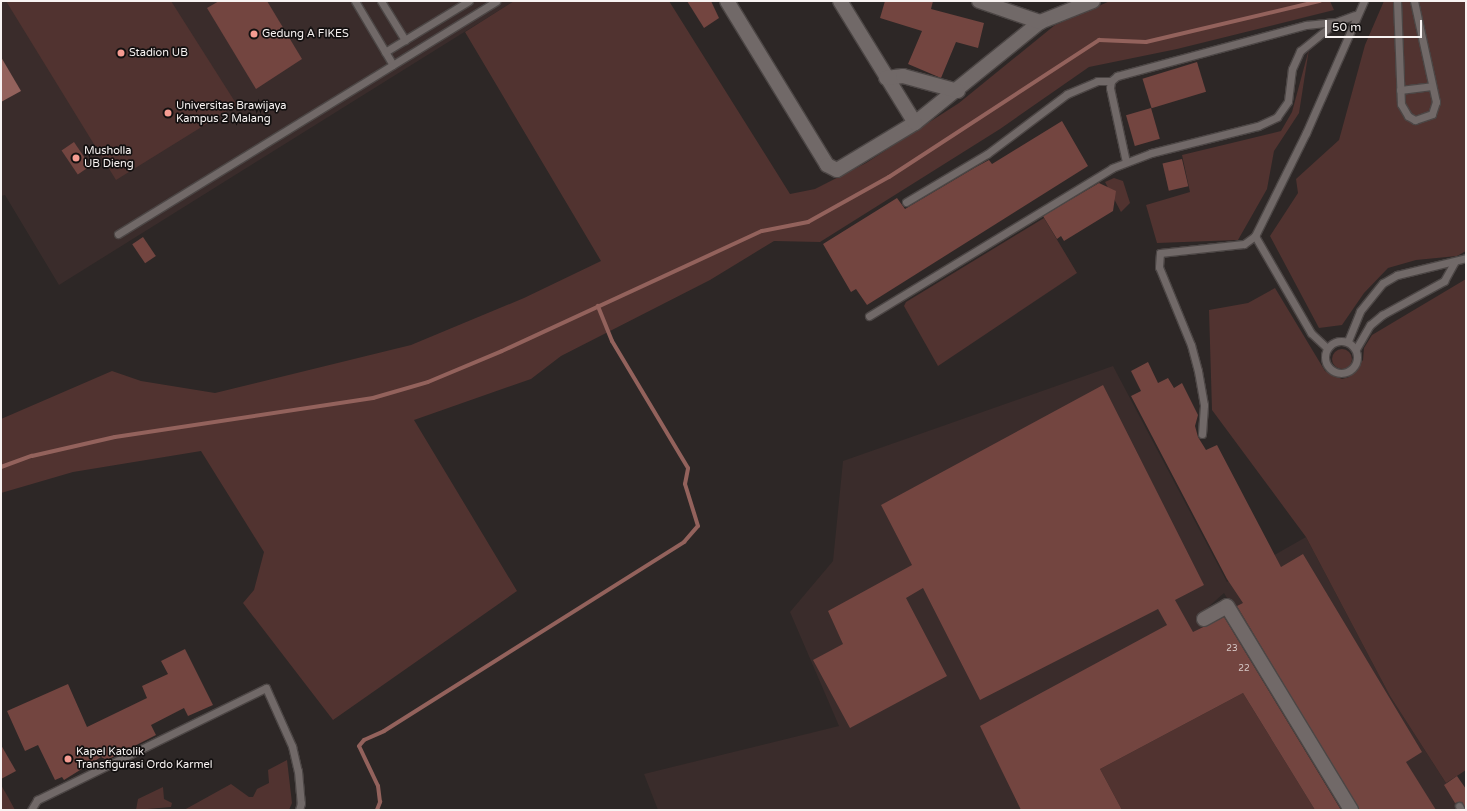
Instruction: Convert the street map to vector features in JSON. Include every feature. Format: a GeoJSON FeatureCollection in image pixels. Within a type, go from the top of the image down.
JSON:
{"type":"FeatureCollection","features":[{"type":"Feature","properties":{"kind":"street"},"geometry":{"type":"LineString","coordinates":[[726,1],[830,168],[846,167],[915,123],[958,91],[1040,22],[1093,1]]}},
{"type":"Feature","properties":{"kind":"street"},"geometry":{"type":"LineString","coordinates":[[840,1],[915,123]]}},
{"type":"Feature","properties":{"kind":"street"},"geometry":{"type":"LineString","coordinates":[[979,1],[1040,22]]}},
{"type":"Feature","properties":{"kind":"street"},"geometry":{"type":"LineString","coordinates":[[886,78],[903,76],[958,91]]}},
{"type":"Feature","properties":{"kind":"street"},"geometry":{"type":"LineString","coordinates":[[1204,618],[1227,606],[1351,810]]}},
{"type":"Feature","properties":{"kind":"lane"},"geometry":{"type":"LineString","coordinates":[[355,1],[392,65]]}},
{"type":"Feature","properties":{"kind":"lane"},"geometry":{"type":"LineString","coordinates":[[381,1],[405,40]]}},
{"type":"Feature","properties":{"kind":"lane"},"geometry":{"type":"LineString","coordinates":[[385,52],[469,1]]}},
{"type":"Feature","properties":{"kind":"lane"},"geometry":{"type":"LineString","coordinates":[[118,234],[496,1]]}},
{"type":"Feature","properties":{"kind":"lane"},"geometry":{"type":"LineString","coordinates":[[1202,434],[1204,405],[1198,371],[1191,345],[1159,267],[1160,253],[1244,244],[1254,236],[1309,127],[1355,15],[1364,1]]}},
{"type":"Feature","properties":{"kind":"lane"},"geometry":{"type":"LineString","coordinates":[[1397,1],[1400,90],[1403,110],[1415,120],[1421,120],[1432,114],[1435,107],[1414,1]]}},
{"type":"Feature","properties":{"kind":"lane"},"geometry":{"type":"LineString","coordinates":[[906,202],[987,154],[1067,94],[1097,81],[1111,81],[1125,73],[1283,31],[1336,22],[1355,15]]}},
{"type":"Feature","properties":{"kind":"lane"},"geometry":{"type":"LineString","coordinates":[[869,316],[1126,162],[1258,126],[1277,117],[1288,101],[1295,59],[1300,51],[1336,22]]}},
{"type":"Feature","properties":{"kind":"lane"},"geometry":{"type":"LineString","coordinates":[[1111,81],[1126,162]]}},
{"type":"Feature","properties":{"kind":"lane"},"geometry":{"type":"LineString","coordinates":[[1400,90],[1432,86]]}},
{"type":"Feature","properties":{"kind":"lane"},"geometry":{"type":"LineString","coordinates":[[1254,236],[1311,333],[1327,348]]}},
{"type":"Feature","properties":{"kind":"lane"},"geometry":{"type":"LineString","coordinates":[[1348,341],[1360,311],[1383,283],[1397,275],[1454,263],[1466,258]]}},
{"type":"Feature","properties":{"kind":"lane"},"geometry":{"type":"LineString","coordinates":[[1356,349],[1370,325],[1382,315],[1444,281],[1454,263]]}},
{"type":"Feature","properties":{"kind":"lane"},"geometry":{"type":"LineString","coordinates":[[1336,341],[1348,341],[1356,349],[1358,359],[1353,369],[1338,373],[1326,363],[1327,348],[1336,341]]}},
{"type":"Feature","properties":{"kind":"lane"},"geometry":{"type":"LineString","coordinates":[[31,810],[37,800],[266,688],[292,746],[298,771],[301,803],[299,810]]}},
{"type":"Feature","properties":{"kind":"shaded area","name":"Universitas Brawijaya Kampus 2 Malang"},"geometry":{"type":"Polygon","coordinates":[[[1,1],[514,1],[59,285],[5,195],[1,196],[1,1]]]}},
{"type":"Feature","properties":{"kind":"shaded area","name":"Stadion UB"},"geometry":{"type":"Polygon","coordinates":[[[6,1],[171,1],[237,105],[116,180],[6,1]]]}},
{"type":"Feature","properties":{"kind":"shaded area"},"geometry":{"type":"Polygon","coordinates":[[[514,1],[669,1],[790,194],[815,189],[866,163],[959,103],[1055,25],[1110,1],[1330,1],[1334,10],[1177,49],[1089,67],[1000,129],[820,242],[774,241],[710,280],[561,356],[531,379],[414,420],[517,591],[333,720],[243,603],[254,590],[264,552],[201,451],[73,472],[1,493],[1,419],[112,371],[141,381],[215,393],[411,345],[524,298],[601,261],[465,32],[514,1]]]}},
{"type":"Feature","properties":{"kind":"shaded area"},"geometry":{"type":"Polygon","coordinates":[[[1384,1],[1466,1],[1466,251],[1457,256],[1416,260],[1388,268],[1364,293],[1342,325],[1319,328],[1270,236],[1298,193],[1296,179],[1339,140],[1365,45],[1384,1]]]}},
{"type":"Feature","properties":{"kind":"shaded area"},"geometry":{"type":"Polygon","coordinates":[[[1309,49],[1299,113],[1274,151],[1267,189],[1238,240],[1157,243],[1146,205],[1190,192],[1182,155],[1281,131],[1292,112],[1309,49]]]}},
{"type":"Feature","properties":{"kind":"shaded area"},"geometry":{"type":"Polygon","coordinates":[[[1,57],[21,91],[1,102],[1,57]]]}},
{"type":"Feature","properties":{"kind":"shaded area"},"geometry":{"type":"Polygon","coordinates":[[[1114,178],[1123,181],[1130,203],[1121,212],[1105,182],[1114,178]]]}},
{"type":"Feature","properties":{"kind":"shaded area"},"geometry":{"type":"Polygon","coordinates":[[[1044,218],[1077,273],[938,366],[904,306],[906,302],[1044,218]]]}},
{"type":"Feature","properties":{"kind":"shaded area"},"geometry":{"type":"Polygon","coordinates":[[[1466,279],[1466,770],[1446,783],[1390,696],[1306,537],[1212,410],[1209,310],[1248,303],[1275,288],[1325,371],[1342,379],[1349,377],[1363,360],[1364,348],[1372,335],[1466,279]]]}},
{"type":"Feature","properties":{"kind":"shaded area"},"geometry":{"type":"Polygon","coordinates":[[[1342,349],[1349,352],[1352,359],[1349,366],[1342,369],[1335,366],[1332,359],[1335,352],[1342,349]]]}},
{"type":"Feature","properties":{"kind":"shaded area"},"geometry":{"type":"Polygon","coordinates":[[[1113,366],[1227,582],[1306,537],[1390,696],[1446,783],[1460,810],[1355,810],[1224,593],[1197,617],[1243,693],[1100,769],[1122,810],[658,810],[644,774],[839,726],[790,612],[833,561],[843,461],[1113,366]]]}},
{"type":"Feature","properties":{"kind":"shaded area"},"geometry":{"type":"Polygon","coordinates":[[[1243,693],[1315,810],[1122,810],[1100,769],[1243,693]]]}},
{"type":"Feature","properties":{"kind":"shaded area"},"geometry":{"type":"Polygon","coordinates":[[[287,760],[292,803],[289,810],[184,810],[231,784],[249,797],[253,797],[257,789],[269,783],[268,770],[287,760]]]}},
{"type":"Feature","properties":{"kind":"shaded area"},"geometry":{"type":"Polygon","coordinates":[[[1,785],[8,797],[15,810],[1,810],[1,785]]]}},
{"type":"Feature","properties":{"kind":"shaded area"},"geometry":{"type":"Polygon","coordinates":[[[163,787],[164,799],[172,803],[171,807],[136,810],[138,799],[163,787]]]}},
{"type":"Feature","properties":{"kind":"building","name":"Gedung A FIKES"},"geometry":{"type":"Polygon","coordinates":[[[219,1],[267,1],[302,59],[256,89],[207,8],[219,1]]]}},
{"type":"Feature","properties":{"kind":"building"},"geometry":{"type":"Polygon","coordinates":[[[687,1],[711,1],[719,18],[704,28],[687,1]]]}},
{"type":"Feature","properties":{"kind":"building"},"geometry":{"type":"Polygon","coordinates":[[[885,1],[933,1],[931,9],[984,23],[978,48],[956,42],[941,78],[908,64],[922,31],[880,18],[885,1]]]}},
{"type":"Feature","properties":{"kind":"building"},"geometry":{"type":"Polygon","coordinates":[[[1197,62],[1206,92],[1152,108],[1142,79],[1197,62]]]}},
{"type":"Feature","properties":{"kind":"building"},"geometry":{"type":"Polygon","coordinates":[[[1151,108],[1160,139],[1135,146],[1126,115],[1151,108]]]}},
{"type":"Feature","properties":{"kind":"building"},"geometry":{"type":"Polygon","coordinates":[[[1062,121],[1088,166],[867,305],[856,289],[851,292],[823,244],[897,198],[905,209],[989,160],[992,164],[1062,121]]]}},
{"type":"Feature","properties":{"kind":"building","name":"Musholla UB Dieng"},"geometry":{"type":"Polygon","coordinates":[[[74,142],[90,166],[78,174],[62,150],[74,142]]]}},
{"type":"Feature","properties":{"kind":"building"},"geometry":{"type":"Polygon","coordinates":[[[1182,159],[1188,186],[1169,191],[1163,163],[1182,159]]]}},
{"type":"Feature","properties":{"kind":"building"},"geometry":{"type":"Polygon","coordinates":[[[1099,183],[1116,191],[1113,211],[1064,241],[1061,236],[1057,239],[1043,216],[1099,183]]]}},
{"type":"Feature","properties":{"kind":"building"},"geometry":{"type":"Polygon","coordinates":[[[143,237],[156,256],[145,263],[132,244],[143,237]]]}},
{"type":"Feature","properties":{"kind":"building"},"geometry":{"type":"Polygon","coordinates":[[[1148,362],[1158,383],[1168,378],[1174,388],[1182,383],[1198,415],[1195,426],[1198,437],[1206,450],[1217,445],[1281,567],[1303,554],[1422,752],[1406,762],[1436,810],[1359,810],[1237,606],[1243,603],[1227,579],[1131,396],[1141,391],[1131,371],[1148,362]]]}},
{"type":"Feature","properties":{"kind":"building"},"geometry":{"type":"Polygon","coordinates":[[[1103,385],[1204,585],[1175,600],[1193,632],[1224,617],[1341,810],[1315,810],[1243,693],[1100,769],[1122,810],[1021,810],[980,726],[1167,625],[1158,609],[980,700],[923,588],[906,598],[947,676],[850,728],[813,660],[843,644],[828,611],[912,565],[881,505],[1103,385]]]}},
{"type":"Feature","properties":{"kind":"building"},"geometry":{"type":"Polygon","coordinates":[[[185,649],[213,705],[188,716],[184,708],[151,725],[156,735],[107,760],[101,757],[64,780],[62,777],[55,780],[38,745],[25,751],[7,711],[68,684],[87,727],[147,698],[142,686],[168,674],[161,661],[185,649]]]}},
{"type":"Feature","properties":{"kind":"building"},"geometry":{"type":"Polygon","coordinates":[[[1,745],[16,771],[1,779],[1,745]]]}},
{"type":"Feature","properties":{"kind":"building"},"geometry":{"type":"Polygon","coordinates":[[[1457,776],[1466,789],[1466,810],[1462,802],[1455,803],[1444,785],[1457,776]]]}},
{"type":"Feature","properties":{"kind":"waterway"},"geometry":{"type":"LineString","coordinates":[[1,467],[32,456],[115,437],[373,398],[428,382],[502,351],[762,231],[808,222],[889,177],[1099,40],[1146,42],[1320,1]]}},
{"type":"Feature","properties":{"kind":"waterway"},"geometry":{"type":"LineString","coordinates":[[377,810],[380,802],[378,786],[359,746],[364,740],[384,731],[684,542],[698,526],[685,484],[688,468],[612,341],[598,306]]}},
{"type":"Feature","properties":{"kind":"place","name":"Gedung A FIKES"},"geometry":{"type":"Point","coordinates":[254,34]}},
{"type":"Feature","properties":{"kind":"place","name":"Stadion UB"},"geometry":{"type":"Point","coordinates":[121,53]}},
{"type":"Feature","properties":{"kind":"place","name":"Universitas Brawijaya Kampus 2 Malang"},"geometry":{"type":"Point","coordinates":[168,113]}},
{"type":"Feature","properties":{"kind":"place","name":"Musholla UB Dieng"},"geometry":{"type":"Point","coordinates":[76,158]}},
{"type":"Feature","properties":{"kind":"place","name":"Kapel Katolik Transfigurasi Ordo Karmel"},"geometry":{"type":"Point","coordinates":[68,759]}}]}
